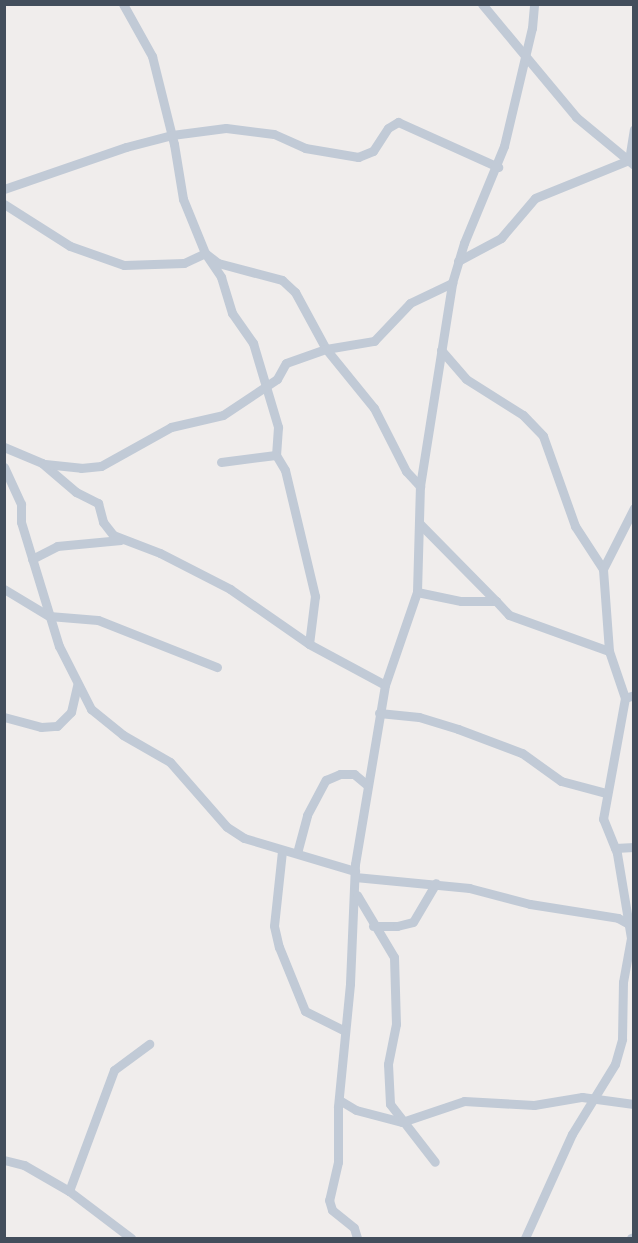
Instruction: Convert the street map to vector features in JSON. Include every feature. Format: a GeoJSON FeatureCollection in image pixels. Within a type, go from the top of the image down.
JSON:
{"type":"FeatureCollection","features":[{"type":"Feature","properties":{"kind":"street"},"geometry":{"type":"LineString","coordinates":[[123,4],[152,56],[172,135],[183,199],[205,253],[221,277],[232,313],[253,344],[264,390],[278,427],[276,455],[285,470],[315,596],[309,644]]}},
{"type":"Feature","properties":{"kind":"street"},"geometry":{"type":"LineString","coordinates":[[482,4],[576,117],[631,163]]}},
{"type":"Feature","properties":{"kind":"street"},"geometry":{"type":"LineString","coordinates":[[357,1239],[354,1228],[332,1210],[329,1200],[338,1162],[343,1030],[356,894],[355,874],[366,784],[385,685],[417,592],[420,486],[452,283],[458,261],[498,167],[525,58],[534,4]]}},
{"type":"Feature","properties":{"kind":"street"},"geometry":{"type":"LineString","coordinates":[[4,189],[107,152],[172,135],[248,129],[274,134],[306,147],[358,157],[373,151],[388,128],[398,122],[498,167]]}},
{"type":"Feature","properties":{"kind":"street"},"geometry":{"type":"LineString","coordinates":[[631,163],[633,129]]}},
{"type":"Feature","properties":{"kind":"street"},"geometry":{"type":"LineString","coordinates":[[458,261],[501,238],[535,198],[631,163]]}},
{"type":"Feature","properties":{"kind":"street"},"geometry":{"type":"LineString","coordinates":[[4,204],[70,246],[124,265],[184,263],[205,253]]}},
{"type":"Feature","properties":{"kind":"street"},"geometry":{"type":"LineString","coordinates":[[205,253],[218,263],[282,280],[295,292],[326,349],[374,408],[406,471],[420,486]]}},
{"type":"Feature","properties":{"kind":"street"},"geometry":{"type":"LineString","coordinates":[[4,447],[42,463],[81,468],[101,466],[171,427],[223,415],[264,390],[277,379],[286,363],[326,349],[374,342],[410,303],[452,283]]}},
{"type":"Feature","properties":{"kind":"street"},"geometry":{"type":"LineString","coordinates":[[441,350],[466,379],[523,415],[543,436],[575,526],[603,569],[609,651],[629,697],[606,793],[604,826],[615,848],[631,938],[623,982],[622,1039],[615,1064],[572,1134],[525,1239]]}},
{"type":"Feature","properties":{"kind":"street"},"geometry":{"type":"LineString","coordinates":[[221,462],[276,455]]}},
{"type":"Feature","properties":{"kind":"street"},"geometry":{"type":"LineString","coordinates":[[42,463],[76,492],[98,503],[105,526],[124,540],[160,553],[230,589],[309,644],[385,685]]}},
{"type":"Feature","properties":{"kind":"street"},"geometry":{"type":"LineString","coordinates":[[4,467],[21,504],[21,522],[49,616],[76,685],[92,709],[104,720],[170,762],[227,826],[257,844],[297,853],[355,874],[436,883],[618,918],[629,924]]}},
{"type":"Feature","properties":{"kind":"street"},"geometry":{"type":"LineString","coordinates":[[603,569],[622,536],[633,508]]}},
{"type":"Feature","properties":{"kind":"street"},"geometry":{"type":"LineString","coordinates":[[419,523],[509,615],[609,651]]}},
{"type":"Feature","properties":{"kind":"street"},"geometry":{"type":"LineString","coordinates":[[32,559],[57,546],[124,540]]}},
{"type":"Feature","properties":{"kind":"street"},"geometry":{"type":"LineString","coordinates":[[4,590],[49,616],[98,620],[217,667]]}},
{"type":"Feature","properties":{"kind":"street"},"geometry":{"type":"LineString","coordinates":[[417,592],[461,601],[496,601]]}},
{"type":"Feature","properties":{"kind":"street"},"geometry":{"type":"LineString","coordinates":[[4,717],[41,727],[57,726],[71,712],[76,685]]}},
{"type":"Feature","properties":{"kind":"street"},"geometry":{"type":"LineString","coordinates":[[379,713],[419,717],[458,729],[522,753],[561,781],[606,793]]}},
{"type":"Feature","properties":{"kind":"street"},"geometry":{"type":"LineString","coordinates":[[297,853],[307,815],[326,780],[340,774],[354,774],[366,784]]}},
{"type":"Feature","properties":{"kind":"street"},"geometry":{"type":"LineString","coordinates":[[615,848],[633,847]]}},
{"type":"Feature","properties":{"kind":"street"},"geometry":{"type":"LineString","coordinates":[[282,851],[274,926],[279,947],[305,1011],[343,1030]]}},
{"type":"Feature","properties":{"kind":"street"},"geometry":{"type":"LineString","coordinates":[[373,926],[398,926],[413,922],[436,883]]}},
{"type":"Feature","properties":{"kind":"street"},"geometry":{"type":"LineString","coordinates":[[356,894],[373,926],[394,957],[396,1024],[388,1064],[388,1088],[392,1109],[402,1122],[418,1135],[435,1162]]}},
{"type":"Feature","properties":{"kind":"street"},"geometry":{"type":"LineString","coordinates":[[623,982],[633,986]]}},
{"type":"Feature","properties":{"kind":"street"},"geometry":{"type":"LineString","coordinates":[[69,1191],[114,1070],[149,1044]]}},
{"type":"Feature","properties":{"kind":"street"},"geometry":{"type":"LineString","coordinates":[[341,1101],[356,1110],[402,1122],[464,1101],[534,1105],[582,1096],[633,1104]]}},
{"type":"Feature","properties":{"kind":"street"},"geometry":{"type":"LineString","coordinates":[[4,1160],[24,1165],[69,1191],[131,1239]]}}]}
